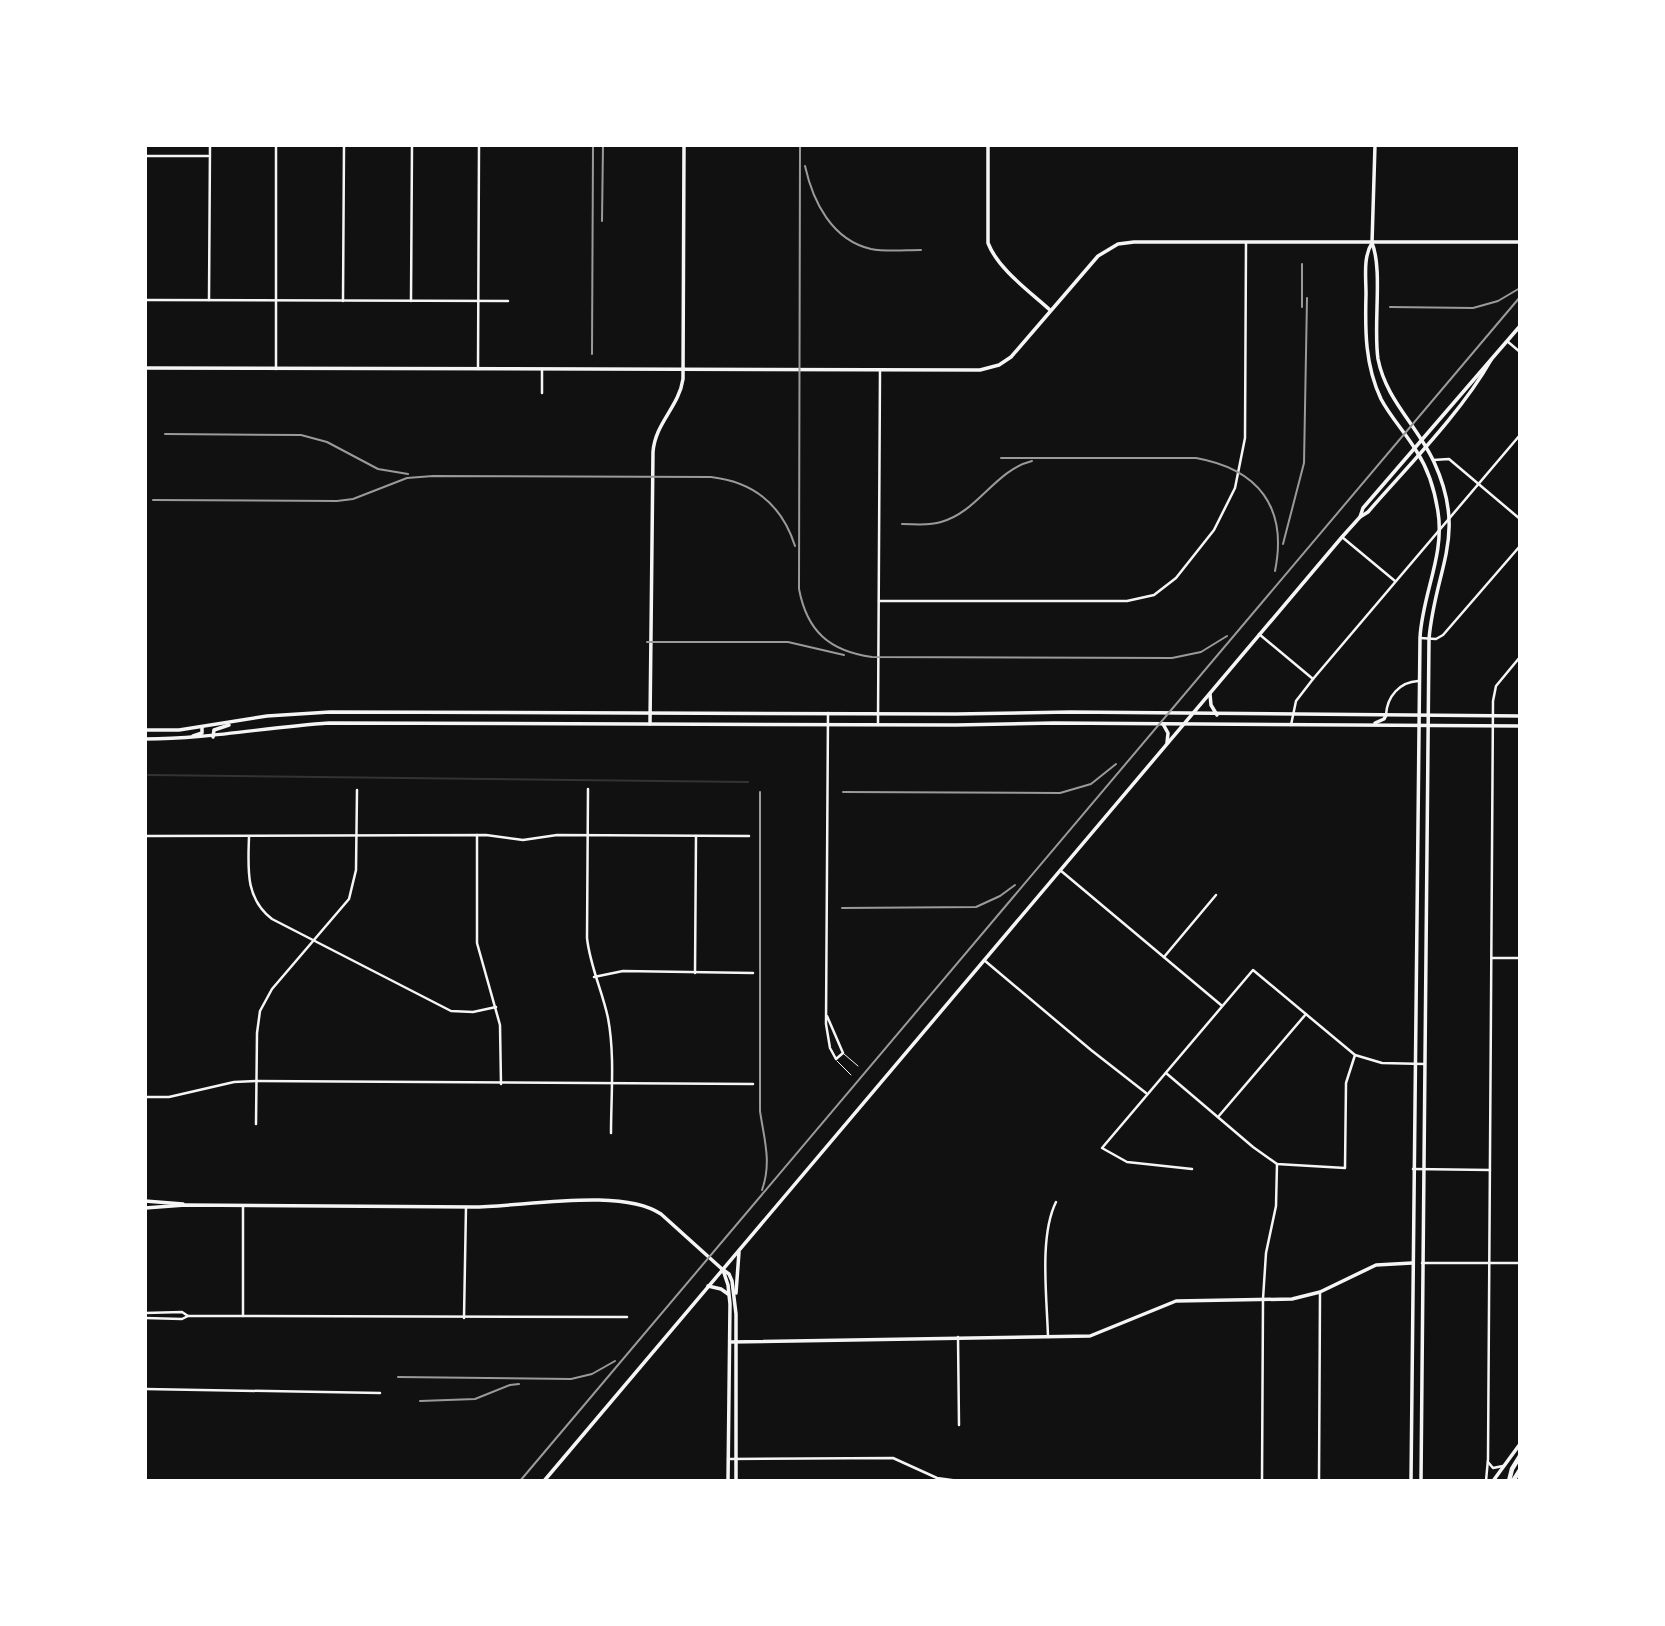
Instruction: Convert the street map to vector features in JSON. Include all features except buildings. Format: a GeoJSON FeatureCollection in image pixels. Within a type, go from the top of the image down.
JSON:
{"type":"FeatureCollection","features":[{"type":"Feature","properties":{"kind":"highway"},"geometry":{"type":"LineString","coordinates":[[1511,1481],[1512,1469],[1520,1457]]}},
{"type":"Feature","properties":{"kind":"highway"},"geometry":{"type":"LineString","coordinates":[[1511,1481],[1520,1470]]}},
{"type":"Feature","properties":{"kind":"main road"},"geometry":{"type":"LineString","coordinates":[[650,724],[653,446],[660,424],[678,396],[683,369],[684,145]]}},
{"type":"Feature","properties":{"kind":"main road"},"geometry":{"type":"LineString","coordinates":[[988,145],[988,243],[991,251],[1005,268],[1050,310]]}},
{"type":"Feature","properties":{"kind":"main road"},"geometry":{"type":"LineString","coordinates":[[1375,145],[1372,243],[1376,253],[1377,347],[1383,378],[1391,396],[1433,460],[1447,499],[1449,517],[1449,546],[1429,639],[1421,1481]]}},
{"type":"Feature","properties":{"kind":"main road"},"geometry":{"type":"LineString","coordinates":[[145,368],[980,370],[999,365],[1012,357],[1098,256],[1118,244],[1520,242]]}},
{"type":"Feature","properties":{"kind":"main road"},"geometry":{"type":"LineString","coordinates":[[1372,243],[1367,251],[1365,340],[1374,383],[1390,414],[1419,454],[1436,502],[1440,527],[1438,549],[1423,609],[1420,638],[1410,1481]]}},
{"type":"Feature","properties":{"kind":"main road"},"geometry":{"type":"LineString","coordinates":[[1365,311],[1376,311]]}},
{"type":"Feature","properties":{"kind":"main road"},"geometry":{"type":"LineString","coordinates":[[1360,517],[1363,508],[1520,326]]}},
{"type":"Feature","properties":{"kind":"main road"},"geometry":{"type":"LineString","coordinates":[[544,1481],[1259,634],[1342,537],[1368,512],[1426,446],[1491,360]]}},
{"type":"Feature","properties":{"kind":"main road"},"geometry":{"type":"LineString","coordinates":[[1463,389],[1468,393]]}},
{"type":"Feature","properties":{"kind":"main road"},"geometry":{"type":"LineString","coordinates":[[1377,492],[1382,496]]}},
{"type":"Feature","properties":{"kind":"main road"},"geometry":{"type":"LineString","coordinates":[[1431,579],[1441,582]]}},
{"type":"Feature","properties":{"kind":"main road"},"geometry":{"type":"LineString","coordinates":[[1210,694],[1211,705],[1217,715]]}},
{"type":"Feature","properties":{"kind":"main road"},"geometry":{"type":"LineString","coordinates":[[145,730],[178,730],[267,716],[330,712],[1111,712],[1193,715],[1520,716]]}},
{"type":"Feature","properties":{"kind":"main road"},"geometry":{"type":"LineString","coordinates":[[329,723],[330,712]]}},
{"type":"Feature","properties":{"kind":"main road"},"geometry":{"type":"LineString","coordinates":[[390,712],[390,723]]}},
{"type":"Feature","properties":{"kind":"main road"},"geometry":{"type":"LineString","coordinates":[[457,712],[457,723]]}},
{"type":"Feature","properties":{"kind":"main road"},"geometry":{"type":"LineString","coordinates":[[1111,712],[1111,724]]}},
{"type":"Feature","properties":{"kind":"main road"},"geometry":{"type":"LineString","coordinates":[[522,713],[522,724]]}},
{"type":"Feature","properties":{"kind":"main road"},"geometry":{"type":"LineString","coordinates":[[588,713],[588,724]]}},
{"type":"Feature","properties":{"kind":"main road"},"geometry":{"type":"LineString","coordinates":[[743,713],[743,724]]}},
{"type":"Feature","properties":{"kind":"main road"},"geometry":{"type":"LineString","coordinates":[[1034,713],[1034,723]]}},
{"type":"Feature","properties":{"kind":"main road"},"geometry":{"type":"LineString","coordinates":[[956,725],[957,714]]}},
{"type":"Feature","properties":{"kind":"main road"},"geometry":{"type":"LineString","coordinates":[[1373,724],[1384,719],[1386,715]]}},
{"type":"Feature","properties":{"kind":"main road"},"geometry":{"type":"LineString","coordinates":[[267,716],[268,727]]}},
{"type":"Feature","properties":{"kind":"main road"},"geometry":{"type":"LineString","coordinates":[[213,737],[214,730],[234,722]]}},
{"type":"Feature","properties":{"kind":"main road"},"geometry":{"type":"LineString","coordinates":[[145,739],[213,737],[268,727],[329,723],[1520,726]]}},
{"type":"Feature","properties":{"kind":"main road"},"geometry":{"type":"LineString","coordinates":[[1163,724],[1168,733],[1167,745]]}},
{"type":"Feature","properties":{"kind":"main road"},"geometry":{"type":"LineString","coordinates":[[188,738],[199,735],[202,727]]}},
{"type":"Feature","properties":{"kind":"main road"},"geometry":{"type":"LineString","coordinates":[[1418,796],[1429,797]]}},
{"type":"Feature","properties":{"kind":"main road"},"geometry":{"type":"LineString","coordinates":[[1417,866],[1428,864]]}},
{"type":"Feature","properties":{"kind":"main road"},"geometry":{"type":"LineString","coordinates":[[1417,930],[1427,930]]}},
{"type":"Feature","properties":{"kind":"main road"},"geometry":{"type":"LineString","coordinates":[[1415,996],[1426,997]]}},
{"type":"Feature","properties":{"kind":"main road"},"geometry":{"type":"LineString","coordinates":[[1413,1116],[1424,1115]]}},
{"type":"Feature","properties":{"kind":"main road"},"geometry":{"type":"LineString","coordinates":[[145,1201],[185,1205],[466,1207],[546,1201],[632,1203],[653,1209],[723,1269],[732,1295],[736,1342],[736,1481]]}},
{"type":"Feature","properties":{"kind":"main road"},"geometry":{"type":"LineString","coordinates":[[145,1208],[185,1205]]}},
{"type":"Feature","properties":{"kind":"main road"},"geometry":{"type":"LineString","coordinates":[[728,1481],[732,1295],[738,1289],[739,1251]]}},
{"type":"Feature","properties":{"kind":"main road"},"geometry":{"type":"LineString","coordinates":[[730,1342],[1090,1336],[1176,1301],[1292,1299],[1320,1292],[1376,1265],[1412,1263]]}},
{"type":"Feature","properties":{"kind":"main road"},"geometry":{"type":"LineString","coordinates":[[708,1286],[732,1295]]}},
{"type":"Feature","properties":{"kind":"main road"},"geometry":{"type":"LineString","coordinates":[[1411,1340],[1422,1341]]}},
{"type":"Feature","properties":{"kind":"main road"},"geometry":{"type":"LineString","coordinates":[[1411,1419],[1421,1420]]}},
{"type":"Feature","properties":{"kind":"main road"},"geometry":{"type":"LineString","coordinates":[[1493,1481],[1520,1444]]}},
{"type":"Feature","properties":{"kind":"street"},"geometry":{"type":"LineString","coordinates":[[209,300],[210,145]]}},
{"type":"Feature","properties":{"kind":"street"},"geometry":{"type":"LineString","coordinates":[[276,145],[276,369]]}},
{"type":"Feature","properties":{"kind":"street"},"geometry":{"type":"LineString","coordinates":[[344,145],[344,300]]}},
{"type":"Feature","properties":{"kind":"street"},"geometry":{"type":"LineString","coordinates":[[411,301],[412,145]]}},
{"type":"Feature","properties":{"kind":"street"},"geometry":{"type":"LineString","coordinates":[[478,369],[479,145]]}},
{"type":"Feature","properties":{"kind":"street"},"geometry":{"type":"LineString","coordinates":[[145,156],[210,156]]}},
{"type":"Feature","properties":{"kind":"street"},"geometry":{"type":"LineString","coordinates":[[879,601],[1128,601],[1154,595],[1176,578],[1214,530],[1229,503],[1240,472],[1245,438],[1246,242]]}},
{"type":"Feature","properties":{"kind":"street"},"geometry":{"type":"LineString","coordinates":[[145,300],[508,301]]}},
{"type":"Feature","properties":{"kind":"street"},"geometry":{"type":"LineString","coordinates":[[1507,341],[1520,352]]}},
{"type":"Feature","properties":{"kind":"street"},"geometry":{"type":"LineString","coordinates":[[542,369],[542,393]]}},
{"type":"Feature","properties":{"kind":"street"},"geometry":{"type":"LineString","coordinates":[[878,724],[880,370]]}},
{"type":"Feature","properties":{"kind":"street"},"geometry":{"type":"LineString","coordinates":[[1291,725],[1296,701],[1313,679],[1520,435]]}},
{"type":"Feature","properties":{"kind":"street"},"geometry":{"type":"LineString","coordinates":[[1433,460],[1449,460],[1520,519]]}},
{"type":"Feature","properties":{"kind":"street"},"geometry":{"type":"LineString","coordinates":[[1342,537],[1395,582]]}},
{"type":"Feature","properties":{"kind":"street"},"geometry":{"type":"LineString","coordinates":[[1420,638],[1429,639],[1443,635],[1520,546]]}},
{"type":"Feature","properties":{"kind":"street"},"geometry":{"type":"LineString","coordinates":[[1259,634],[1313,679]]}},
{"type":"Feature","properties":{"kind":"street"},"geometry":{"type":"LineString","coordinates":[[1486,1481],[1493,715],[1496,686],[1520,657]]}},
{"type":"Feature","properties":{"kind":"street"},"geometry":{"type":"LineString","coordinates":[[1386,715],[1389,702],[1401,685],[1419,681]]}},
{"type":"Feature","properties":{"kind":"street"},"geometry":{"type":"LineString","coordinates":[[827,1016],[843,1053],[836,1059],[827,1035],[827,1016],[828,713]]}},
{"type":"Feature","properties":{"kind":"street"},"geometry":{"type":"LineString","coordinates":[[588,789],[587,938],[594,977],[608,1020],[611,1133]]}},
{"type":"Feature","properties":{"kind":"street"},"geometry":{"type":"LineString","coordinates":[[256,1125],[257,1033],[262,1004],[339,912],[353,888],[356,870],[357,790]]}},
{"type":"Feature","properties":{"kind":"street"},"geometry":{"type":"LineString","coordinates":[[477,835],[477,943],[496,1007],[501,1035],[501,1084]]}},
{"type":"Feature","properties":{"kind":"street"},"geometry":{"type":"LineString","coordinates":[[145,836],[477,835],[523,840],[557,835],[749,836]]}},
{"type":"Feature","properties":{"kind":"street"},"geometry":{"type":"LineString","coordinates":[[695,973],[696,836]]}},
{"type":"Feature","properties":{"kind":"street"},"geometry":{"type":"LineString","coordinates":[[249,837],[249,884],[257,904],[272,919],[451,1011],[473,1012],[496,1007]]}},
{"type":"Feature","properties":{"kind":"street"},"geometry":{"type":"LineString","coordinates":[[1060,870],[1222,1005]]}},
{"type":"Feature","properties":{"kind":"street"},"geometry":{"type":"LineString","coordinates":[[1164,957],[1216,895]]}},
{"type":"Feature","properties":{"kind":"street"},"geometry":{"type":"LineString","coordinates":[[1492,958],[1520,958]]}},
{"type":"Feature","properties":{"kind":"street"},"geometry":{"type":"LineString","coordinates":[[984,960],[1147,1094]]}},
{"type":"Feature","properties":{"kind":"street"},"geometry":{"type":"LineString","coordinates":[[1192,1169],[1127,1163],[1102,1148],[1254,970],[1355,1055],[1382,1063],[1424,1064]]}},
{"type":"Feature","properties":{"kind":"street"},"geometry":{"type":"LineString","coordinates":[[594,977],[622,971],[753,973]]}},
{"type":"Feature","properties":{"kind":"street"},"geometry":{"type":"LineString","coordinates":[[1218,1117],[1306,1014]]}},
{"type":"Feature","properties":{"kind":"street"},"geometry":{"type":"LineString","coordinates":[[1166,1073],[1277,1164],[1345,1168],[1346,1083],[1355,1055]]}},
{"type":"Feature","properties":{"kind":"street"},"geometry":{"type":"LineString","coordinates":[[145,1097],[169,1097],[234,1082],[256,1081],[753,1084]]}},
{"type":"Feature","properties":{"kind":"street"},"geometry":{"type":"LineString","coordinates":[[1262,1481],[1263,1299],[1266,1253],[1274,1220],[1277,1164]]}},
{"type":"Feature","properties":{"kind":"street"},"geometry":{"type":"LineString","coordinates":[[1413,1169],[1490,1170]]}},
{"type":"Feature","properties":{"kind":"street"},"geometry":{"type":"LineString","coordinates":[[1048,1337],[1046,1231],[1056,1202]]}},
{"type":"Feature","properties":{"kind":"street"},"geometry":{"type":"LineString","coordinates":[[243,1206],[243,1316]]}},
{"type":"Feature","properties":{"kind":"street"},"geometry":{"type":"LineString","coordinates":[[464,1318],[466,1207]]}},
{"type":"Feature","properties":{"kind":"street"},"geometry":{"type":"LineString","coordinates":[[1422,1263],[1520,1264]]}},
{"type":"Feature","properties":{"kind":"street"},"geometry":{"type":"LineString","coordinates":[[1319,1481],[1320,1292]]}},
{"type":"Feature","properties":{"kind":"street"},"geometry":{"type":"LineString","coordinates":[[145,1312],[182,1312],[188,1316]]}},
{"type":"Feature","properties":{"kind":"street"},"geometry":{"type":"LineString","coordinates":[[145,1318],[627,1317]]}},
{"type":"Feature","properties":{"kind":"street"},"geometry":{"type":"LineString","coordinates":[[958,1337],[960,1425]]}},
{"type":"Feature","properties":{"kind":"street"},"geometry":{"type":"LineString","coordinates":[[145,1389],[380,1393]]}},
{"type":"Feature","properties":{"kind":"street"},"geometry":{"type":"LineString","coordinates":[[728,1459],[893,1458],[937,1478],[959,1480]]}},
{"type":"Feature","properties":{"kind":"street"},"geometry":{"type":"LineString","coordinates":[[1488,1459],[1493,1468],[1503,1466]]}},
{"type":"Feature","properties":{"kind":"lane"},"geometry":{"type":"LineString","coordinates":[[843,1053],[858,1066]]}},
{"type":"Feature","properties":{"kind":"lane"},"geometry":{"type":"LineString","coordinates":[[836,1059],[851,1075]]}},
{"type":"Feature","properties":{"kind":"waterway"},"geometry":{"type":"LineString","coordinates":[[148,775],[748,782]]}},
{"type":"Feature","properties":{"kind":"railway"},"geometry":{"type":"LineString","coordinates":[[592,354],[593,145]]}},
{"type":"Feature","properties":{"kind":"railway"},"geometry":{"type":"LineString","coordinates":[[602,221],[603,145]]}},
{"type":"Feature","properties":{"kind":"railway"},"geometry":{"type":"LineString","coordinates":[[800,145],[799,589],[814,627],[832,644],[872,657],[1172,658],[1201,652],[1227,636]]}},
{"type":"Feature","properties":{"kind":"railway"},"geometry":{"type":"LineString","coordinates":[[805,166],[819,206],[826,218],[845,237],[871,249],[921,250]]}},
{"type":"Feature","properties":{"kind":"railway"},"geometry":{"type":"LineString","coordinates":[[1302,264],[1302,307]]}},
{"type":"Feature","properties":{"kind":"railway"},"geometry":{"type":"LineString","coordinates":[[1390,307],[1473,308],[1498,301],[1520,288]]}},
{"type":"Feature","properties":{"kind":"railway"},"geometry":{"type":"LineString","coordinates":[[520,1481],[1520,297]]}},
{"type":"Feature","properties":{"kind":"railway"},"geometry":{"type":"LineString","coordinates":[[1283,544],[1304,463],[1307,298]]}},
{"type":"Feature","properties":{"kind":"railway"},"geometry":{"type":"LineString","coordinates":[[165,434],[301,435],[327,442],[378,469],[408,474]]}},
{"type":"Feature","properties":{"kind":"railway"},"geometry":{"type":"LineString","coordinates":[[1001,458],[1196,458],[1218,463],[1252,482],[1264,495],[1272,510],[1277,528],[1278,548],[1275,571]]}},
{"type":"Feature","properties":{"kind":"railway"},"geometry":{"type":"LineString","coordinates":[[902,524],[932,524],[954,517],[966,510],[1007,473],[1032,461]]}},
{"type":"Feature","properties":{"kind":"railway"},"geometry":{"type":"LineString","coordinates":[[153,500],[337,501],[353,499],[407,478],[433,476],[711,477],[740,484],[764,498],[782,519],[795,546]]}},
{"type":"Feature","properties":{"kind":"railway"},"geometry":{"type":"LineString","coordinates":[[647,642],[788,642],[844,655]]}},
{"type":"Feature","properties":{"kind":"railway"},"geometry":{"type":"LineString","coordinates":[[843,792],[1060,793],[1091,784],[1116,764]]}},
{"type":"Feature","properties":{"kind":"railway"},"geometry":{"type":"LineString","coordinates":[[760,792],[760,1111],[767,1160],[762,1190]]}},
{"type":"Feature","properties":{"kind":"railway"},"geometry":{"type":"LineString","coordinates":[[842,908],[976,907],[1000,896],[1015,885]]}},
{"type":"Feature","properties":{"kind":"railway"},"geometry":{"type":"LineString","coordinates":[[398,1377],[571,1379],[592,1374],[615,1361]]}},
{"type":"Feature","properties":{"kind":"railway"},"geometry":{"type":"LineString","coordinates":[[420,1401],[475,1399],[519,1384]]}}]}
